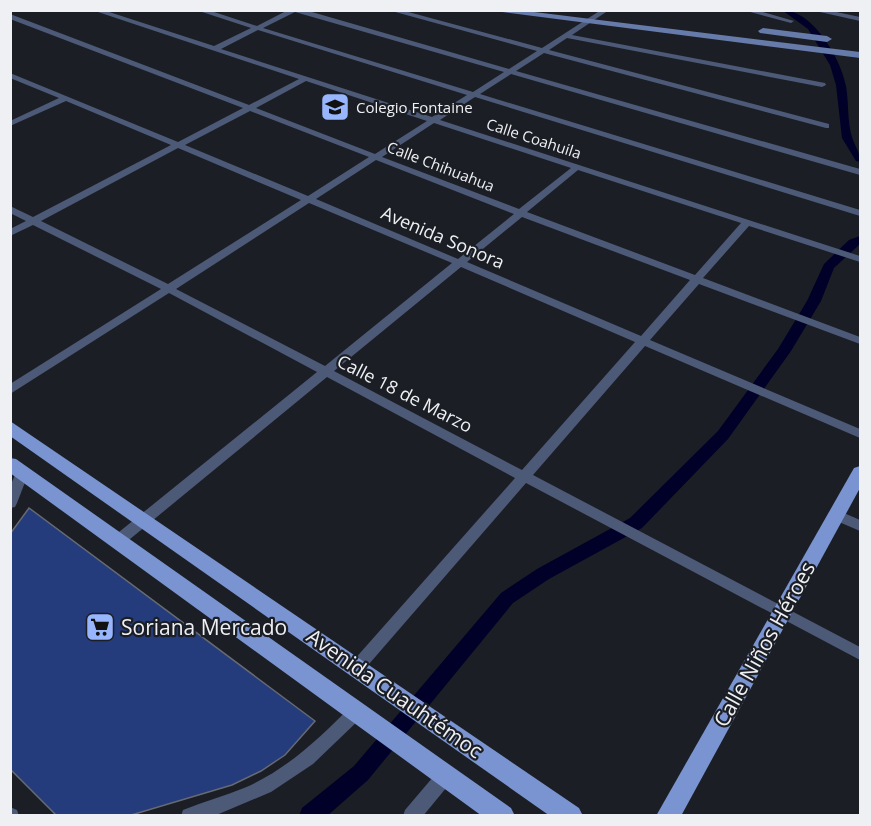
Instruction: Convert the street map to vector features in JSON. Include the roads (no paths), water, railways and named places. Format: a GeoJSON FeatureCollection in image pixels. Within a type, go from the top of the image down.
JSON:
{"type":"FeatureCollection","features":[{"type":"Feature","properties":{"kind":"main road"},"geometry":{"type":"LineString","coordinates":[[490,10],[816,49],[855,50]]}},
{"type":"Feature","properties":{"kind":"main road"},"geometry":{"type":"LineString","coordinates":[[584,10],[608,12]]}},
{"type":"Feature","properties":{"kind":"main road"},"geometry":{"type":"LineString","coordinates":[[755,30],[835,40]]}},
{"type":"Feature","properties":{"kind":"main road"},"geometry":{"type":"LineString","coordinates":[[800,47],[802,36]]}},
{"type":"Feature","properties":{"kind":"main road","name":"Avenida Cuauhtémoc"},"geometry":{"type":"LineString","coordinates":[[10,427],[572,816]]}},
{"type":"Feature","properties":{"kind":"main road","name":"Avenida Cuauhtémoc"},"geometry":{"type":"LineString","coordinates":[[17,468],[503,816]]}},
{"type":"Feature","properties":{"kind":"main road","name":"Calle Niños Héroes"},"geometry":{"type":"LineString","coordinates":[[668,816],[861,473]]}},
{"type":"Feature","properties":{"kind":"street","name":"Calle Coahuila"},"geometry":{"type":"LineString","coordinates":[[95,10],[858,258]]}},
{"type":"Feature","properties":{"kind":"street"},"geometry":{"type":"LineString","coordinates":[[199,10],[861,213]]}},
{"type":"Feature","properties":{"kind":"street"},"geometry":{"type":"LineString","coordinates":[[214,49],[295,10],[860,172]]}},
{"type":"Feature","properties":{"kind":"street"},"geometry":{"type":"LineString","coordinates":[[391,10],[826,126]]}},
{"type":"Feature","properties":{"kind":"street"},"geometry":{"type":"LineString","coordinates":[[746,10],[791,21]]}},
{"type":"Feature","properties":{"kind":"street"},"geometry":{"type":"LineString","coordinates":[[814,10],[861,19]]}},
{"type":"Feature","properties":{"kind":"street"},"geometry":{"type":"LineString","coordinates":[[10,390],[167,288],[588,22],[608,12]]}},
{"type":"Feature","properties":{"kind":"street","name":"Calle Chihuahua"},"geometry":{"type":"LineString","coordinates":[[10,16],[861,341]]}},
{"type":"Feature","properties":{"kind":"street"},"geometry":{"type":"LineString","coordinates":[[567,36],[822,85]]}},
{"type":"Feature","properties":{"kind":"street","name":"Avenida Sonora"},"geometry":{"type":"LineString","coordinates":[[10,75],[861,434]]}},
{"type":"Feature","properties":{"kind":"street"},"geometry":{"type":"LineString","coordinates":[[10,233],[305,79]]}},
{"type":"Feature","properties":{"kind":"street"},"geometry":{"type":"LineString","coordinates":[[10,124],[64,99]]}},
{"type":"Feature","properties":{"kind":"street"},"geometry":{"type":"LineString","coordinates":[[119,540],[577,168]]}},
{"type":"Feature","properties":{"kind":"street","name":"Calle 18 de Marzo"},"geometry":{"type":"LineString","coordinates":[[10,209],[167,288],[326,374],[861,654]]}},
{"type":"Feature","properties":{"kind":"street"},"geometry":{"type":"LineString","coordinates":[[358,666],[747,222]]}},
{"type":"Feature","properties":{"kind":"street"},"geometry":{"type":"LineString","coordinates":[[10,503],[17,468]]}},
{"type":"Feature","properties":{"kind":"street"},"geometry":{"type":"LineString","coordinates":[[837,515],[861,526]]}},
{"type":"Feature","properties":{"kind":"street"},"geometry":{"type":"LineString","coordinates":[[189,816],[251,793],[290,771],[362,717]]}},
{"type":"Feature","properties":{"kind":"street"},"geometry":{"type":"LineString","coordinates":[[411,816],[445,776]]}},
{"type":"Feature","properties":{"kind":"waterway"},"geometry":{"type":"LineString","coordinates":[[786,10],[811,27],[835,65],[841,85],[847,138],[860,159]]}},
{"type":"Feature","properties":{"kind":"waterway"},"geometry":{"type":"LineString","coordinates":[[310,816],[361,773],[507,598],[543,574],[636,523],[723,435],[784,351],[814,301],[828,267],[853,243],[860,240]]}},
{"type":"Feature","properties":{"kind":"place","name":"Colegio Fontaine"},"geometry":{"type":"Point","coordinates":[335,107]}},
{"type":"Feature","properties":{"kind":"place","name":"Soriana Mercado"},"geometry":{"type":"Point","coordinates":[100,627]}}]}
